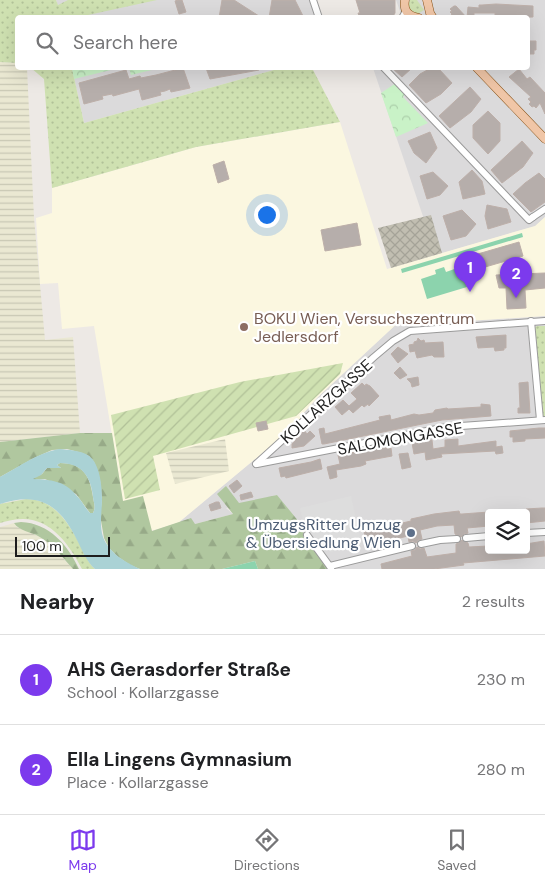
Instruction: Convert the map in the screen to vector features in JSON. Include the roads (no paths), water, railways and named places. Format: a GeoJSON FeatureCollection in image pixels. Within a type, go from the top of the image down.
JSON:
{"type":"FeatureCollection","features":[{"type":"Feature","properties":{"kind":"main road"},"geometry":{"type":"LineString","coordinates":[[404,14],[405,0]]}},
{"type":"Feature","properties":{"kind":"main road"},"geometry":{"type":"LineString","coordinates":[[421,15],[424,14],[429,3]]}},
{"type":"Feature","properties":{"kind":"main road"},"geometry":{"type":"LineString","coordinates":[[429,3],[433,15]]}},
{"type":"Feature","properties":{"kind":"main road"},"geometry":{"type":"LineString","coordinates":[[479,70],[545,138]]}},
{"type":"Feature","properties":{"kind":"street"},"geometry":{"type":"LineString","coordinates":[[313,0],[318,15]]}},
{"type":"Feature","properties":{"kind":"street"},"geometry":{"type":"LineString","coordinates":[[386,70],[529,220],[545,209]]}},
{"type":"Feature","properties":{"kind":"street"},"geometry":{"type":"LineString","coordinates":[[531,321],[542,420]]}},
{"type":"Feature","properties":{"kind":"street","name":"KOLLARZGASSE"},"geometry":{"type":"LineString","coordinates":[[256,464],[374,357],[393,341],[410,331],[545,321]]}},
{"type":"Feature","properties":{"kind":"street","name":"SALOMONGASSE"},"geometry":{"type":"LineString","coordinates":[[256,464],[447,428],[542,420]]}},
{"type":"Feature","properties":{"kind":"street"},"geometry":{"type":"LineString","coordinates":[[530,533],[545,532]]}},
{"type":"Feature","properties":{"kind":"street"},"geometry":{"type":"LineString","coordinates":[[307,535],[331,567],[412,546]]}},
{"type":"Feature","properties":{"kind":"street"},"geometry":{"type":"LineString","coordinates":[[466,538],[485,536]]}},
{"type":"Feature","properties":{"kind":"street"},"geometry":{"type":"LineString","coordinates":[[421,544],[457,538]]}},
{"type":"Feature","properties":{"kind":"water"},"geometry":{"type":"Polygon","coordinates":[[[59,449],[78,451],[86,454],[93,460],[101,482],[103,537],[113,552],[140,569],[95,569],[63,518],[47,504],[37,500],[26,499],[0,504],[0,477],[51,451],[59,449]],[[60,463],[57,465],[61,468],[47,468],[41,475],[33,479],[62,484],[79,498],[90,513],[93,513],[92,490],[87,477],[80,468],[60,463]]]}},
{"type":"Feature","properties":{"kind":"place","name":"AHS Gerasdorfer Straße"},"geometry":{"type":"Point","coordinates":[470,292]}},
{"type":"Feature","properties":{"kind":"place","name":"Ella Lingens Gymnasium"},"geometry":{"type":"Point","coordinates":[516,298]}},
{"type":"Feature","properties":{"kind":"place","name":"BOKU Wien, Versuchszentrum Jedlersdorf"},"geometry":{"type":"Point","coordinates":[244,327]}},
{"type":"Feature","properties":{"kind":"place","name":"UmzugsRitter Umzug & Übersiedlung Wien"},"geometry":{"type":"Point","coordinates":[411,533]}}]}
